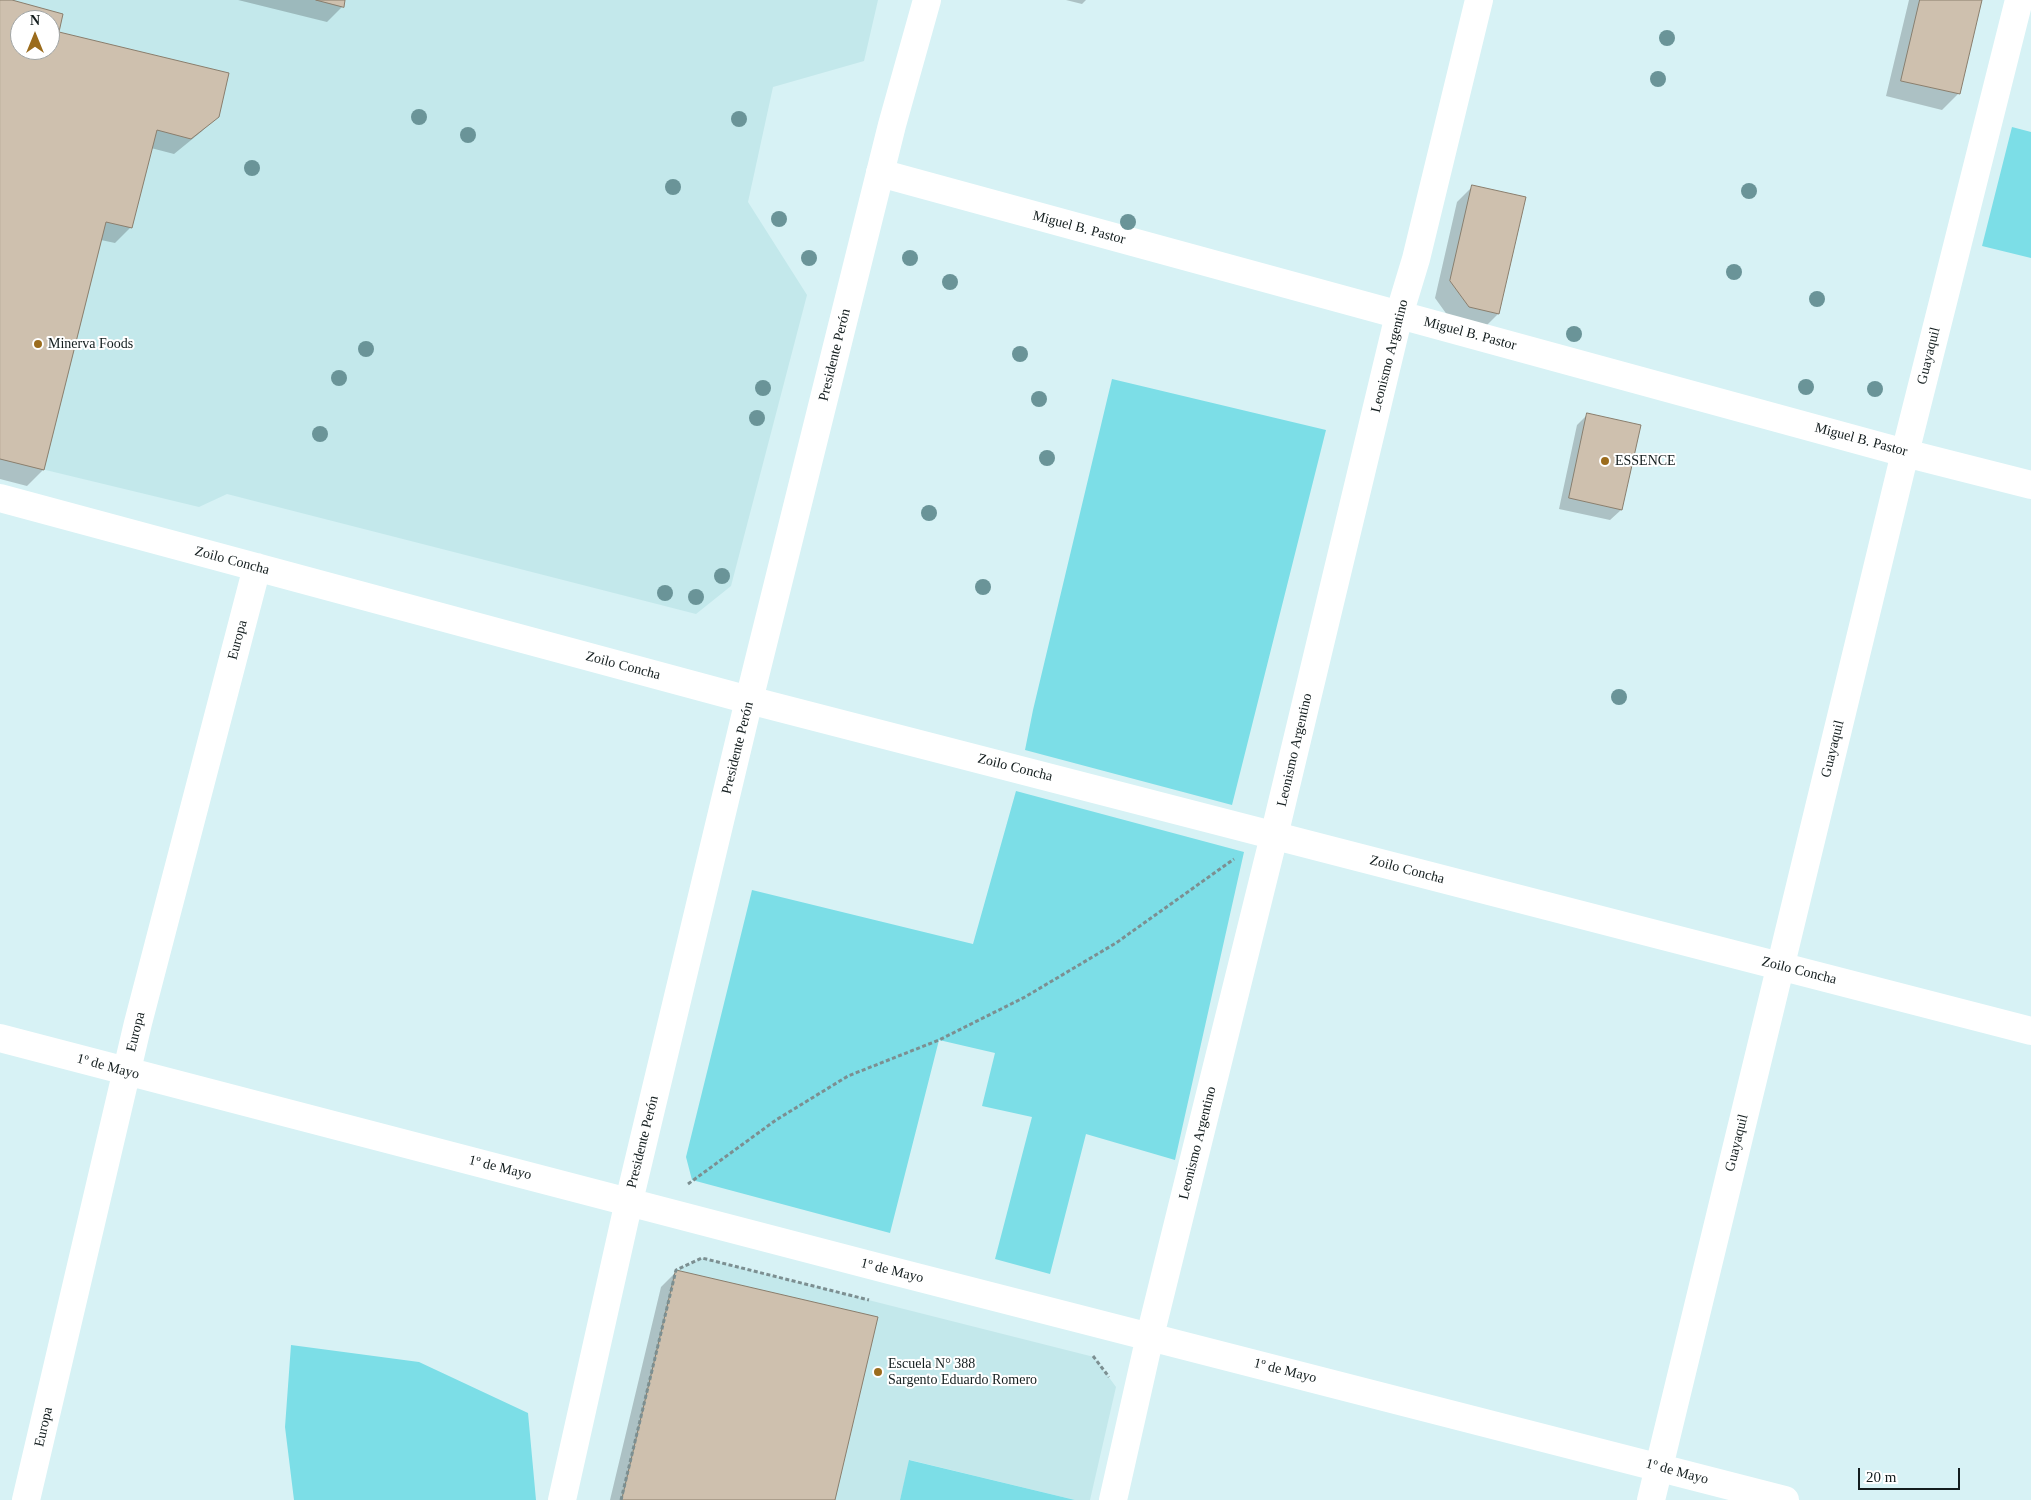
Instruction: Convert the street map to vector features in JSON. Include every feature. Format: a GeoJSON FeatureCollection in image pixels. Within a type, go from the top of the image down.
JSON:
{"type":"FeatureCollection","features":[{"type":"Feature","properties":{"kind":"street","name":"Presidente Perón"},"geometry":{"type":"LineString","coordinates":[[562,1500],[628,1201],[749,700],[880,173],[927,0]]}},
{"type":"Feature","properties":{"kind":"street","name":"Leonismo Argentino"},"geometry":{"type":"LineString","coordinates":[[1113,1500],[1150,1336],[1274,836],[1399,315],[1416,259],[1479,0]]}},
{"type":"Feature","properties":{"kind":"street","name":"Guayaquil"},"geometry":{"type":"LineString","coordinates":[[1650,1500],[1905,453],[2019,0]]}},
{"type":"Feature","properties":{"kind":"street","name":"Miguel B. Pastor"},"geometry":{"type":"LineString","coordinates":[[880,173],[1905,453],[2031,484]]}},
{"type":"Feature","properties":{"kind":"street","name":"Zoilo Concha"},"geometry":{"type":"LineString","coordinates":[[0,498],[749,700],[2031,1031]]}},
{"type":"Feature","properties":{"kind":"street","name":"Europa"},"geometry":{"type":"LineString","coordinates":[[26,1500],[126,1072],[257,568]]}},
{"type":"Feature","properties":{"kind":"street","name":"1º de Mayo"},"geometry":{"type":"LineString","coordinates":[[0,1038],[1785,1500]]}},
{"type":"Feature","properties":{"kind":"path"},"geometry":{"type":"LineString","coordinates":[[663,1210],[692,1180],[776,1120],[848,1076],[939,1040],[1024,997],[1116,943],[1244,852],[1274,836]]}},
{"type":"Feature","properties":{"kind":"path"},"geometry":{"type":"LineString","coordinates":[[621,1500],[676,1270],[702,1258],[874,1302]]}},
{"type":"Feature","properties":{"kind":"path"},"geometry":{"type":"LineString","coordinates":[[1085,1354],[1094,1357],[1110,1380]]}},
{"type":"Feature","properties":{"kind":"shaded area"},"geometry":{"type":"Polygon","coordinates":[[[0,0],[878,0],[864,61],[773,87],[748,202],[807,295],[731,586],[696,614],[227,494],[199,507],[0,459],[0,0]]]}},
{"type":"Feature","properties":{"kind":"shaded area"},"geometry":{"type":"Polygon","coordinates":[[[2012,127],[2031,132],[2031,258],[1982,246],[2012,127]]]}},
{"type":"Feature","properties":{"kind":"shaded area"},"geometry":{"type":"Polygon","coordinates":[[[1112,379],[1326,430],[1232,805],[1025,750],[1112,379]]]}},
{"type":"Feature","properties":{"kind":"shaded area"},"geometry":{"type":"Polygon","coordinates":[[[1016,791],[1244,852],[1175,1160],[1086,1134],[1050,1274],[995,1259],[1032,1117],[982,1106],[995,1053],[939,1040],[890,1233],[692,1180],[686,1157],[752,890],[973,944],[1016,791]]]}},
{"type":"Feature","properties":{"kind":"shaded area","name":"Escuela N° 388 Sargento Eduardo Romero"},"geometry":{"type":"Polygon","coordinates":[[[702,1258],[1094,1357],[1116,1387],[1090,1500],[1075,1500],[910,1460],[900,1500],[621,1500],[676,1270],[702,1258]]]}},
{"type":"Feature","properties":{"kind":"shaded area"},"geometry":{"type":"Polygon","coordinates":[[[291,1345],[419,1362],[528,1413],[536,1500],[294,1500],[285,1427],[291,1345]]]}},
{"type":"Feature","properties":{"kind":"shaded area"},"geometry":{"type":"Polygon","coordinates":[[[909,1460],[1075,1500],[900,1500],[909,1460]]]}},
{"type":"Feature","properties":{"kind":"building","name":"Minerva Foods"},"geometry":{"type":"Polygon","coordinates":[[[0,0],[12,0],[48,10],[10,10],[10,60],[60,60],[60,32],[229,73],[219,117],[191,139],[157,130],[132,228],[106,222],[44,470],[0,459],[0,0]]]}},
{"type":"Feature","properties":{"kind":"building"},"geometry":{"type":"Polygon","coordinates":[[[316,0],[345,0],[344,7],[316,0]]]}},
{"type":"Feature","properties":{"kind":"building"},"geometry":{"type":"Polygon","coordinates":[[[1920,0],[1982,0],[1960,94],[1901,81],[1920,0]]]}},
{"type":"Feature","properties":{"kind":"building","name":"Minerva Foods"},"geometry":{"type":"Polygon","coordinates":[[[60,13],[63,14],[60,28],[60,13]]]}},
{"type":"Feature","properties":{"kind":"building"},"geometry":{"type":"Polygon","coordinates":[[[1472,185],[1526,197],[1499,314],[1469,307],[1450,281],[1472,185]]]}},
{"type":"Feature","properties":{"kind":"building","name":"ESSENCE"},"geometry":{"type":"Polygon","coordinates":[[[1587,413],[1641,425],[1622,510],[1569,498],[1587,413]]]}},
{"type":"Feature","properties":{"kind":"building","name":"Escuela N° 388 Sargento Eduardo Romero"},"geometry":{"type":"Polygon","coordinates":[[[676,1270],[878,1317],[835,1500],[622,1500],[676,1270]]]}},
{"type":"Feature","properties":{"kind":"place","name":"Minerva Foods"},"geometry":{"type":"Point","coordinates":[38,344]}},
{"type":"Feature","properties":{"kind":"place","name":"ESSENCE"},"geometry":{"type":"Point","coordinates":[1605,461]}},
{"type":"Feature","properties":{"kind":"place","name":"Escuela N° 388 Sargento Eduardo Romero"},"geometry":{"type":"Point","coordinates":[878,1372]}}]}
